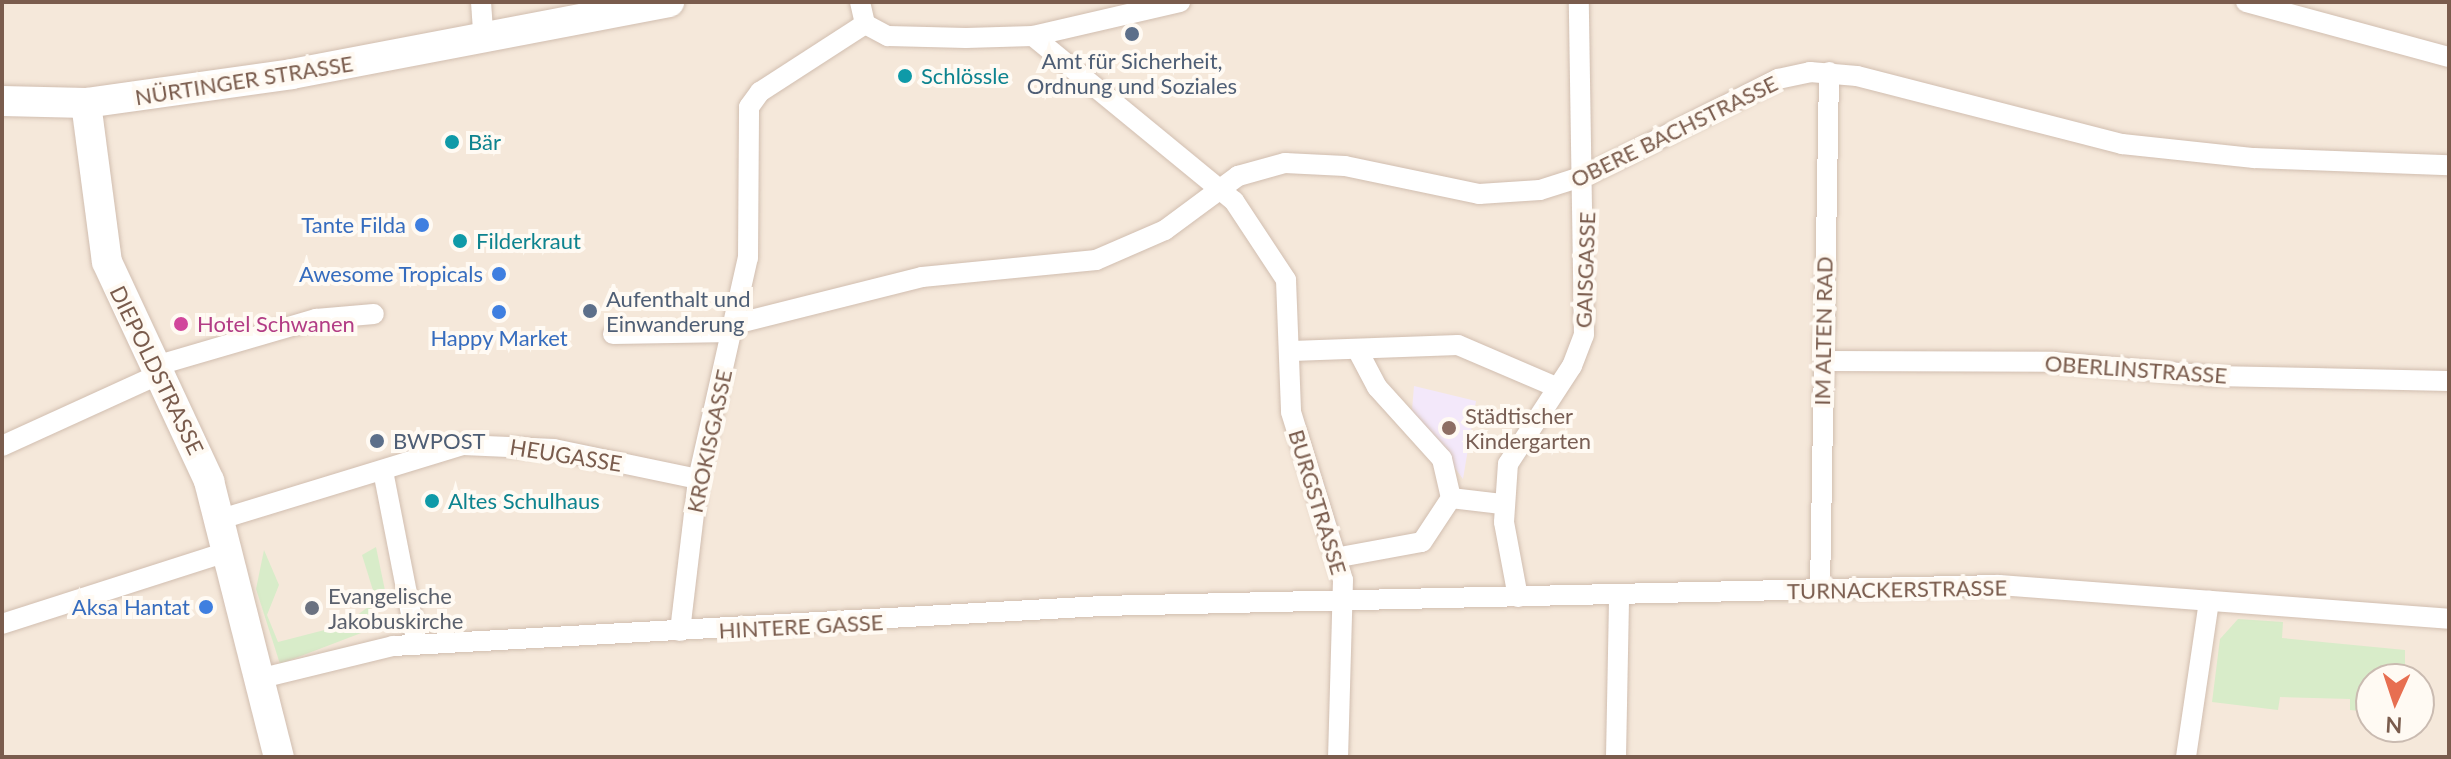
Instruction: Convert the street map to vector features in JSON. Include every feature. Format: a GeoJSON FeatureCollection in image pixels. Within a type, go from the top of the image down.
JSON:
{"type":"FeatureCollection","features":[{"type":"Feature","properties":{"kind":"main road","name":"NÜRTINGER STRASSE"},"geometry":{"type":"LineString","coordinates":[[2,101],[86,103],[484,41],[669,2]]}},
{"type":"Feature","properties":{"kind":"main road","name":"DIEPOLDSTRASSE"},"geometry":{"type":"LineString","coordinates":[[86,103],[107,262],[158,370],[221,519],[279,757]]}},
{"type":"Feature","properties":{"kind":"street"},"geometry":{"type":"LineString","coordinates":[[481,2],[484,41]]}},
{"type":"Feature","properties":{"kind":"street"},"geometry":{"type":"LineString","coordinates":[[860,2],[865,24],[888,36],[1033,36],[1180,2]]}},
{"type":"Feature","properties":{"kind":"street","name":"GAISGASSE"},"geometry":{"type":"LineString","coordinates":[[1502,504],[1515,448],[1556,387],[1584,335],[1587,175],[1579,2]]}},
{"type":"Feature","properties":{"kind":"street"},"geometry":{"type":"LineString","coordinates":[[2246,2],[2449,57]]}},
{"type":"Feature","properties":{"kind":"street","name":"KROKISGASSE"},"geometry":{"type":"LineString","coordinates":[[680,631],[698,479],[748,258],[749,107],[760,92],[865,24]]}},
{"type":"Feature","properties":{"kind":"street","name":"BURGSTRASSE"},"geometry":{"type":"LineString","coordinates":[[1033,36],[1217,187],[1250,218],[1277,260],[1292,298],[1294,427],[1340,557],[1344,601],[1338,757]]}},
{"type":"Feature","properties":{"kind":"street","name":"OBERE BACHSTRASSE"},"geometry":{"type":"LineString","coordinates":[[613,334],[734,328],[922,277],[1096,260],[1165,230],[1217,187],[1285,163],[1345,166],[1479,194],[1540,190],[1587,175],[1778,79],[1829,72],[2122,144],[2254,158],[2449,165]]}},
{"type":"Feature","properties":{"kind":"street","name":"IM ALTEN RAD"},"geometry":{"type":"LineString","coordinates":[[1820,590],[1829,72]]}},
{"type":"Feature","properties":{"kind":"street"},"geometry":{"type":"LineString","coordinates":[[2,446],[158,370],[316,319],[374,314]]}},
{"type":"Feature","properties":{"kind":"street"},"geometry":{"type":"LineString","coordinates":[[1292,351],[1458,345],[1556,387]]}},
{"type":"Feature","properties":{"kind":"street"},"geometry":{"type":"LineString","coordinates":[[1340,557],[1422,542],[1451,498],[1442,459],[1377,387],[1357,349]]}},
{"type":"Feature","properties":{"kind":"street","name":"OBERLINSTRASSE"},"geometry":{"type":"LineString","coordinates":[[1824,361],[2054,362],[2213,376],[2449,381]]}},
{"type":"Feature","properties":{"kind":"street","name":"HEUGASSE"},"geometry":{"type":"LineString","coordinates":[[221,519],[383,471],[434,451],[527,447],[698,479]]}},
{"type":"Feature","properties":{"kind":"street"},"geometry":{"type":"LineString","coordinates":[[383,471],[417,644]]}},
{"type":"Feature","properties":{"kind":"street"},"geometry":{"type":"LineString","coordinates":[[1451,498],[1502,504],[1518,597]]}},
{"type":"Feature","properties":{"kind":"street"},"geometry":{"type":"LineString","coordinates":[[2,624],[229,551]]}},
{"type":"Feature","properties":{"kind":"street","name":"TURNACKERSTRASSE"},"geometry":{"type":"LineString","coordinates":[[1344,601],[1999,585],[2449,619]]}},
{"type":"Feature","properties":{"kind":"street"},"geometry":{"type":"LineString","coordinates":[[1616,757],[1619,595]]}},
{"type":"Feature","properties":{"kind":"street","name":"HINTERE GASSE"},"geometry":{"type":"LineString","coordinates":[[262,678],[331,657],[417,644],[1063,607],[1344,601]]}},
{"type":"Feature","properties":{"kind":"street"},"geometry":{"type":"LineString","coordinates":[[2186,757],[2209,601]]}},
{"type":"Feature","properties":{"kind":"shaded area"},"geometry":{"type":"Polygon","coordinates":[[[2,2],[2449,2],[2449,757],[2,757],[2,2]]]}},
{"type":"Feature","properties":{"kind":"shaded area","name":"Städtischer Kindergarten"},"geometry":{"type":"Polygon","coordinates":[[[1414,386],[1476,401],[1463,479],[1412,410],[1414,386]]]}},
{"type":"Feature","properties":{"kind":"green space"},"geometry":{"type":"Polygon","coordinates":[[[376,547],[388,605],[376,600],[362,555],[376,547]]]}},
{"type":"Feature","properties":{"kind":"green space"},"geometry":{"type":"Polygon","coordinates":[[[264,550],[279,585],[267,615],[278,642],[344,625],[368,607],[390,622],[280,664],[256,589],[264,550]]]}},
{"type":"Feature","properties":{"kind":"green space"},"geometry":{"type":"Polygon","coordinates":[[[2238,619],[2283,622],[2282,638],[2405,650],[2405,663],[2355,663],[2355,710],[2350,710],[2350,699],[2280,697],[2278,710],[2212,702],[2220,639],[2238,619]]]}},
{"type":"Feature","properties":{"kind":"place","name":"Amt für Sicherheit, Ordnung und Soziales"},"geometry":{"type":"Point","coordinates":[1132,34]}},
{"type":"Feature","properties":{"kind":"place","name":"Schlössle"},"geometry":{"type":"Point","coordinates":[905,76]}},
{"type":"Feature","properties":{"kind":"place","name":"Bär"},"geometry":{"type":"Point","coordinates":[452,142]}},
{"type":"Feature","properties":{"kind":"place","name":"Tante Filda"},"geometry":{"type":"Point","coordinates":[422,225]}},
{"type":"Feature","properties":{"kind":"place","name":"Filderkraut"},"geometry":{"type":"Point","coordinates":[460,241]}},
{"type":"Feature","properties":{"kind":"place","name":"Awesome Tropicals"},"geometry":{"type":"Point","coordinates":[499,274]}},
{"type":"Feature","properties":{"kind":"place","name":"Aufenthalt und Einwanderung"},"geometry":{"type":"Point","coordinates":[590,311]}},
{"type":"Feature","properties":{"kind":"place","name":"Happy Market"},"geometry":{"type":"Point","coordinates":[499,312]}},
{"type":"Feature","properties":{"kind":"place","name":"Hotel Schwanen"},"geometry":{"type":"Point","coordinates":[181,324]}},
{"type":"Feature","properties":{"kind":"place","name":"Städtischer Kindergarten"},"geometry":{"type":"Point","coordinates":[1449,428]}},
{"type":"Feature","properties":{"kind":"place","name":"BWPOST"},"geometry":{"type":"Point","coordinates":[377,441]}},
{"type":"Feature","properties":{"kind":"place","name":"Altes Schulhaus"},"geometry":{"type":"Point","coordinates":[432,501]}},
{"type":"Feature","properties":{"kind":"place","name":"Aksa Hantat"},"geometry":{"type":"Point","coordinates":[206,607]}},
{"type":"Feature","properties":{"kind":"place","name":"Evangelische Jakobuskirche"},"geometry":{"type":"Point","coordinates":[312,608]}}]}
